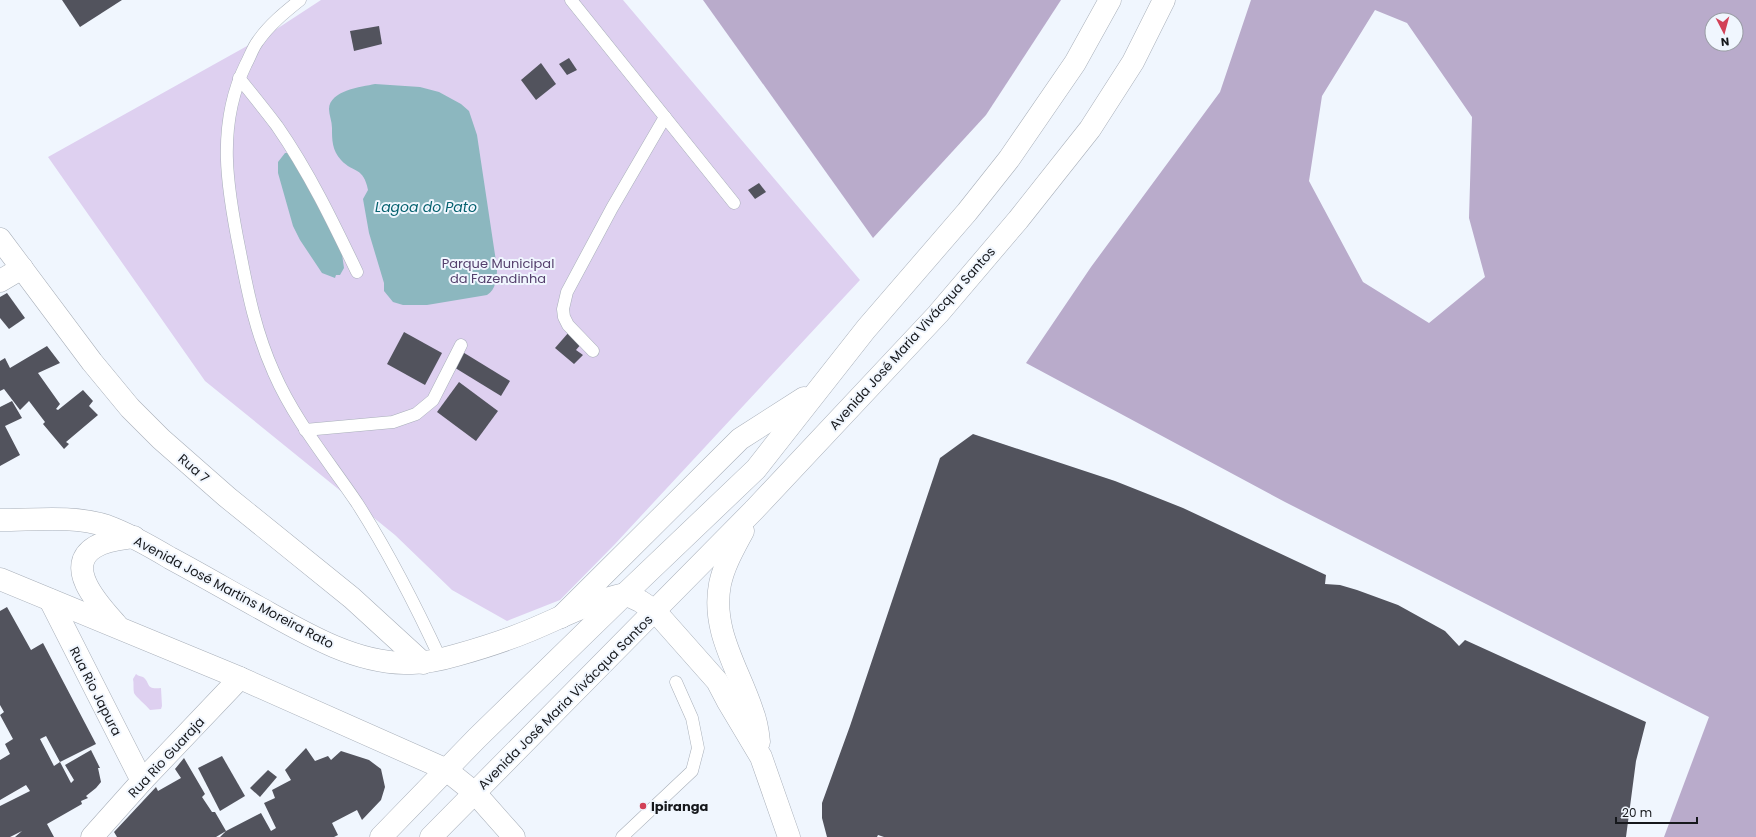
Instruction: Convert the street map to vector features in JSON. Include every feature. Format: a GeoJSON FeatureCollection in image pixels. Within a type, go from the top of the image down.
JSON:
{"type":"FeatureCollection","features":[{"type":"Feature","properties":{"kind":"main road"},"geometry":{"type":"LineString","coordinates":[[381,837],[445,769],[624,594],[756,469],[866,329],[966,212],[1009,159],[1075,63],[1110,0]]}},
{"type":"Feature","properties":{"kind":"main road","name":"Avenida José Maria Vivácqua Santos"},"geometry":{"type":"LineString","coordinates":[[431,837],[754,510],[938,314],[1018,220],[1090,129],[1133,62],[1164,0]]}},
{"type":"Feature","properties":{"kind":"main road","name":"Rua 7"},"geometry":{"type":"LineString","coordinates":[[0,239],[92,362],[130,408],[156,434],[227,497],[432,661]]}},
{"type":"Feature","properties":{"kind":"main road"},"geometry":{"type":"LineString","coordinates":[[0,281],[22,268]]}},
{"type":"Feature","properties":{"kind":"main road"},"geometry":{"type":"LineString","coordinates":[[561,617],[740,440],[818,389]]}},
{"type":"Feature","properties":{"kind":"main road"},"geometry":{"type":"LineString","coordinates":[[754,510],[725,569],[720,585],[719,609],[726,648],[756,720],[761,758]]}},
{"type":"Feature","properties":{"kind":"main road","name":"Avenida José Martins Moreira Rato"},"geometry":{"type":"LineString","coordinates":[[0,520],[57,519],[84,521],[106,526],[134,537],[329,645],[375,660],[404,664],[432,661],[491,645],[588,605],[624,594]]}},
{"type":"Feature","properties":{"kind":"main road"},"geometry":{"type":"LineString","coordinates":[[118,626],[92,596],[83,574],[83,564],[88,551],[96,546],[134,537]]}},
{"type":"Feature","properties":{"kind":"main road"},"geometry":{"type":"LineString","coordinates":[[0,579],[118,626],[240,678],[445,769],[475,793],[514,837]]}},
{"type":"Feature","properties":{"kind":"main road","name":"Avenida José Maria Vivácqua Santos"},"geometry":{"type":"LineString","coordinates":[[624,594],[640,601],[655,611]]}},
{"type":"Feature","properties":{"kind":"main road","name":"Rua Rio Japura"},"geometry":{"type":"LineString","coordinates":[[50,600],[142,781]]}},
{"type":"Feature","properties":{"kind":"main road"},"geometry":{"type":"LineString","coordinates":[[655,611],[717,681],[761,758],[789,837]]}},
{"type":"Feature","properties":{"kind":"main road","name":"Rua Rio Guaraja"},"geometry":{"type":"LineString","coordinates":[[92,837],[142,781],[240,678]]}},
{"type":"Feature","properties":{"kind":"main road"},"geometry":{"type":"LineString","coordinates":[[773,837],[776,799]]}},
{"type":"Feature","properties":{"kind":"lane"},"geometry":{"type":"LineString","coordinates":[[300,0],[285,12],[257,42],[239,78],[230,106],[226,138],[227,163],[236,233],[252,312],[274,373],[305,430],[344,483],[372,528],[417,609],[432,661]]}},
{"type":"Feature","properties":{"kind":"lane"},"geometry":{"type":"LineString","coordinates":[[571,0],[734,203]]}},
{"type":"Feature","properties":{"kind":"lane"},"geometry":{"type":"LineString","coordinates":[[239,78],[277,126],[302,166],[322,200],[357,272]]}},
{"type":"Feature","properties":{"kind":"lane"},"geometry":{"type":"LineString","coordinates":[[593,351],[568,325],[564,317],[563,309],[567,292],[612,208],[665,117]]}},
{"type":"Feature","properties":{"kind":"lane"},"geometry":{"type":"LineString","coordinates":[[305,430],[387,423],[416,414],[433,400],[461,345]]}},
{"type":"Feature","properties":{"kind":"lane"},"geometry":{"type":"LineString","coordinates":[[622,837],[692,771],[698,748],[692,718],[676,682]]}},
{"type":"Feature","properties":{"kind":"green space","name":"Parque Municipal da Fazendinha"},"geometry":{"type":"Polygon","coordinates":[[[321,0],[623,0],[860,280],[615,544],[560,600],[507,621],[452,590],[395,535],[205,381],[48,157],[272,32],[321,0]]]}},
{"type":"Feature","properties":{"kind":"green space"},"geometry":{"type":"Polygon","coordinates":[[[136,674],[143,677],[150,687],[161,688],[161,709],[150,710],[135,695],[133,679],[136,674]]]}},
{"type":"Feature","properties":{"kind":"shaded area"},"geometry":{"type":"Polygon","coordinates":[[[703,0],[1061,0],[986,115],[873,238],[703,0]]]}},
{"type":"Feature","properties":{"kind":"shaded area"},"geometry":{"type":"Polygon","coordinates":[[[1251,0],[1756,0],[1756,837],[1664,837],[1709,717],[1285,502],[1026,363],[1091,267],[1220,92],[1251,0]],[[1375,10],[1322,96],[1309,181],[1363,282],[1429,323],[1485,277],[1469,218],[1472,117],[1407,23],[1375,10]]]}},
{"type":"Feature","properties":{"kind":"water","name":"Lagoa do Pato"},"geometry":{"type":"Polygon","coordinates":[[[375,84],[420,87],[439,92],[461,104],[469,111],[477,135],[497,268],[494,287],[487,295],[427,305],[403,305],[393,302],[384,291],[384,283],[369,233],[363,199],[368,190],[366,182],[364,177],[358,171],[341,160],[334,149],[332,141],[332,125],[329,114],[331,103],[340,94],[347,90],[375,84]]]}},
{"type":"Feature","properties":{"kind":"water"},"geometry":{"type":"Polygon","coordinates":[[[285,153],[288,153],[297,165],[342,254],[344,268],[340,275],[336,275],[335,278],[322,273],[300,240],[293,226],[278,173],[278,162],[285,153]]]}},
{"type":"Feature","properties":{"kind":"building"},"geometry":{"type":"Polygon","coordinates":[[[62,0],[122,0],[80,27],[62,0]]]}},
{"type":"Feature","properties":{"kind":"building"},"geometry":{"type":"Polygon","coordinates":[[[379,26],[382,44],[354,51],[350,31],[379,26]]]}},
{"type":"Feature","properties":{"kind":"building"},"geometry":{"type":"Polygon","coordinates":[[[569,58],[577,70],[567,75],[559,64],[569,58]]]}},
{"type":"Feature","properties":{"kind":"building"},"geometry":{"type":"Polygon","coordinates":[[[541,63],[556,84],[536,100],[521,80],[541,63]]]}},
{"type":"Feature","properties":{"kind":"building"},"geometry":{"type":"Polygon","coordinates":[[[759,183],[766,192],[755,199],[748,190],[759,183]]]}},
{"type":"Feature","properties":{"kind":"building"},"geometry":{"type":"Polygon","coordinates":[[[7,293],[25,318],[9,329],[0,318],[0,297],[7,293]]]}},
{"type":"Feature","properties":{"kind":"building"},"geometry":{"type":"Polygon","coordinates":[[[404,332],[442,353],[425,385],[387,364],[404,332]]]}},
{"type":"Feature","properties":{"kind":"building"},"geometry":{"type":"Polygon","coordinates":[[[569,332],[582,343],[576,350],[583,355],[574,364],[555,348],[569,332]]]}},
{"type":"Feature","properties":{"kind":"building"},"geometry":{"type":"Polygon","coordinates":[[[47,346],[60,363],[38,373],[60,404],[56,409],[58,410],[83,390],[93,401],[89,406],[98,415],[66,442],[69,444],[64,449],[43,424],[45,422],[29,401],[20,410],[4,389],[0,391],[0,361],[5,358],[10,368],[47,346]]]}},
{"type":"Feature","properties":{"kind":"building"},"geometry":{"type":"Polygon","coordinates":[[[461,351],[510,381],[501,396],[452,366],[461,351]]]}},
{"type":"Feature","properties":{"kind":"building"},"geometry":{"type":"Polygon","coordinates":[[[459,382],[498,411],[476,441],[437,412],[459,382]]]}},
{"type":"Feature","properties":{"kind":"building"},"geometry":{"type":"Polygon","coordinates":[[[12,401],[22,418],[5,426],[20,455],[0,466],[0,407],[12,401]]]}},
{"type":"Feature","properties":{"kind":"building"},"geometry":{"type":"Polygon","coordinates":[[[973,434],[1115,481],[1183,508],[1326,575],[1325,584],[1340,585],[1398,605],[1445,631],[1459,646],[1465,640],[1646,722],[1636,761],[1626,837],[884,837],[878,835],[877,837],[827,837],[822,818],[822,803],[850,726],[940,458],[973,434]]]}},
{"type":"Feature","properties":{"kind":"building"},"geometry":{"type":"Polygon","coordinates":[[[7,607],[31,650],[43,643],[96,744],[60,762],[71,783],[74,780],[65,765],[91,750],[100,768],[98,768],[101,782],[86,796],[88,798],[81,801],[82,804],[47,824],[54,837],[15,837],[22,831],[10,837],[0,837],[0,806],[30,791],[26,785],[0,800],[0,760],[10,754],[5,744],[13,739],[0,715],[4,712],[0,705],[0,611],[7,607]],[[46,736],[40,739],[54,766],[60,762],[46,736]]]}},
{"type":"Feature","properties":{"kind":"building"},"geometry":{"type":"Polygon","coordinates":[[[306,748],[315,761],[328,756],[331,760],[341,751],[369,760],[381,769],[385,787],[381,800],[362,820],[357,810],[332,823],[338,835],[334,837],[220,837],[226,831],[261,813],[271,831],[276,828],[264,803],[275,798],[272,790],[291,780],[285,770],[306,748]]]}},
{"type":"Feature","properties":{"kind":"building"},"geometry":{"type":"Polygon","coordinates":[[[222,756],[245,796],[220,811],[198,768],[222,756]]]}},
{"type":"Feature","properties":{"kind":"building"},"geometry":{"type":"Polygon","coordinates":[[[184,758],[205,794],[202,797],[212,812],[215,812],[226,831],[216,837],[117,837],[114,832],[156,787],[158,791],[181,778],[175,769],[184,758]]]}},
{"type":"Feature","properties":{"kind":"building"},"geometry":{"type":"Polygon","coordinates":[[[268,770],[277,777],[260,797],[250,788],[268,770]]]}},
{"type":"Feature","properties":{"kind":"place","name":"Ipiranga"},"geometry":{"type":"Point","coordinates":[643,806]}}]}
